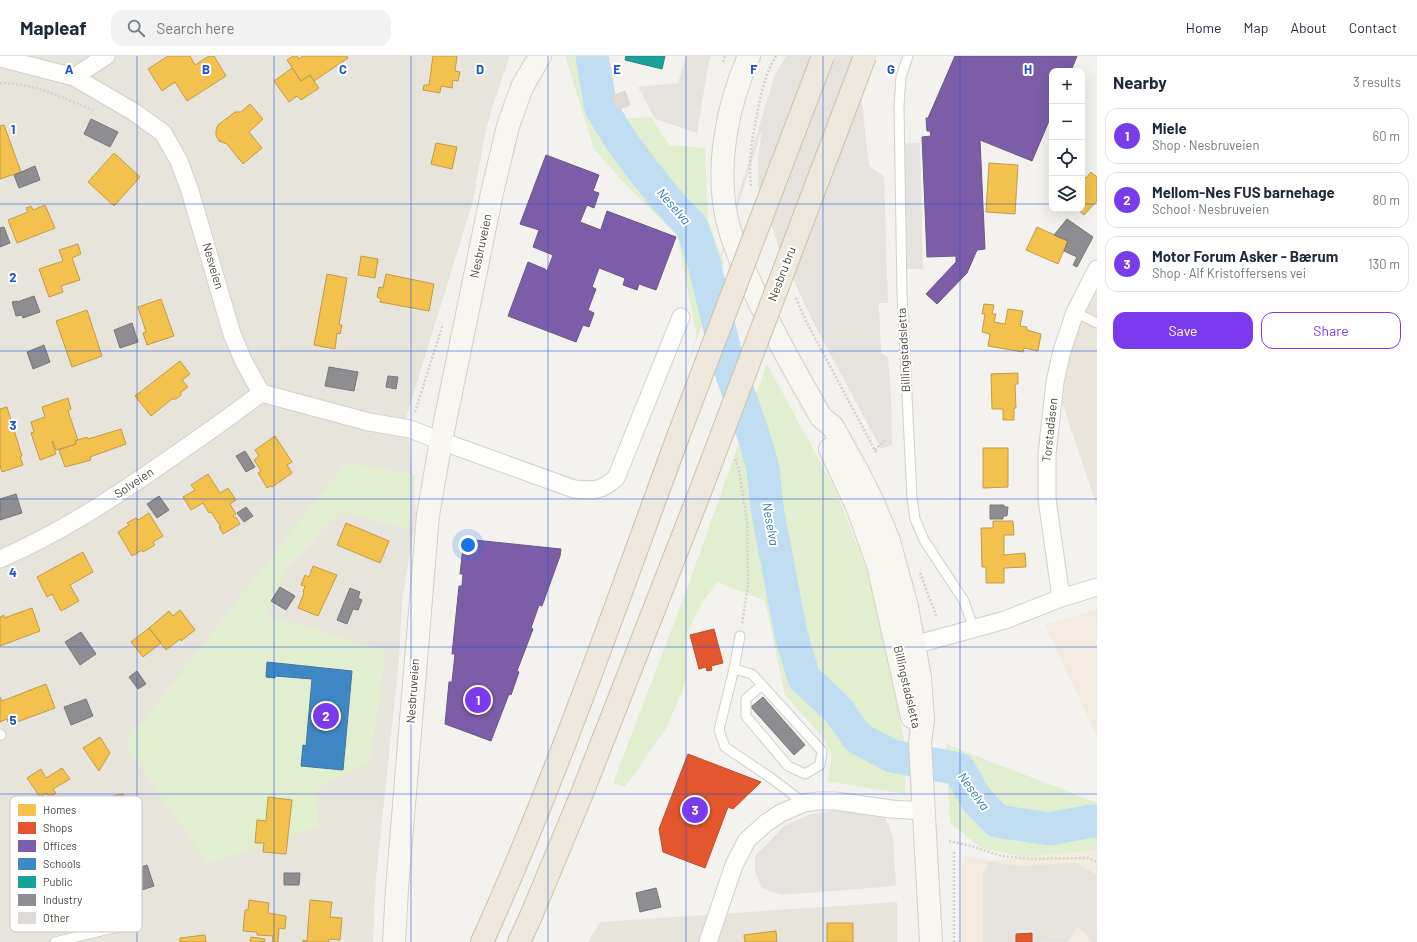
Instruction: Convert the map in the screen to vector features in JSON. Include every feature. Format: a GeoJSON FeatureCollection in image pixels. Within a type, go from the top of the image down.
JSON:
{"type":"FeatureCollection","features":[{"type":"Feature","properties":{"kind":"highway"},"geometry":{"type":"LineString","coordinates":[[482,942],[501,901],[551,779],[679,434],[823,56]]}},
{"type":"Feature","properties":{"kind":"highway","name":"Nesbru bru"},"geometry":{"type":"LineString","coordinates":[[519,942],[583,791],[700,492],[865,56]]}},
{"type":"Feature","properties":{"kind":"main road","name":"Nesbruveien"},"geometry":{"type":"LineString","coordinates":[[394,942],[396,889],[428,515],[441,442],[492,193],[508,126],[522,87],[540,56]]}},
{"type":"Feature","properties":{"kind":"main road","name":"Billingstadsletta"},"geometry":{"type":"LineString","coordinates":[[749,56],[736,90],[725,137],[723,175],[726,217],[735,246],[759,300],[821,417],[822,431],[856,504],[906,647],[909,703],[920,743],[924,811]]}},
{"type":"Feature","properties":{"kind":"main road"},"geometry":{"type":"LineString","coordinates":[[924,811],[931,942]]}},
{"type":"Feature","properties":{"kind":"street"},"geometry":{"type":"LineString","coordinates":[[74,77],[106,56]]}},
{"type":"Feature","properties":{"kind":"street","name":"Nesveien"},"geometry":{"type":"LineString","coordinates":[[0,58],[74,77],[134,112],[163,133],[176,156],[190,191],[232,334],[244,362],[261,393]]}},
{"type":"Feature","properties":{"kind":"street","name":"Torstadåsen"},"geometry":{"type":"LineString","coordinates":[[1061,598],[1047,499],[1046,454],[1055,382],[1062,351],[1075,312],[1092,287],[1097,269]]}},
{"type":"Feature","properties":{"kind":"street"},"geometry":{"type":"LineString","coordinates":[[261,393],[369,422],[410,429],[441,442],[574,489],[591,490],[606,486],[616,478],[681,317]]}},
{"type":"Feature","properties":{"kind":"street","name":"Solveien"},"geometry":{"type":"LineString","coordinates":[[0,559],[46,537],[87,514],[138,480],[261,393]]}},
{"type":"Feature","properties":{"kind":"street"},"geometry":{"type":"LineString","coordinates":[[906,647],[1006,620],[1061,598],[1097,587]]}},
{"type":"Feature","properties":{"kind":"street"},"geometry":{"type":"LineString","coordinates":[[708,942],[734,865],[747,840],[766,823],[781,813],[804,803],[818,801],[835,801],[891,809],[924,811]]}},
{"type":"Feature","properties":{"kind":"lane","name":"Billingstadsletta"},"geometry":{"type":"LineString","coordinates":[[908,56],[901,77],[899,106],[902,294],[912,497],[915,519],[924,540],[964,602],[974,629]]}},
{"type":"Feature","properties":{"kind":"lane"},"geometry":{"type":"LineString","coordinates":[[1075,312],[1097,324]]}},
{"type":"Feature","properties":{"kind":"lane"},"geometry":{"type":"LineString","coordinates":[[740,636],[734,669],[719,730],[724,747],[771,778],[804,803]]}},
{"type":"Feature","properties":{"kind":"lane"},"geometry":{"type":"LineString","coordinates":[[734,669],[752,674],[762,684],[822,751],[820,766],[805,774],[788,766],[746,716],[746,699],[762,684]]}},
{"type":"Feature","properties":{"kind":"lane"},"geometry":{"type":"LineString","coordinates":[[55,942],[97,932]]}},
{"type":"Feature","properties":{"kind":"path"},"geometry":{"type":"LineString","coordinates":[[723,62],[725,56]]}},
{"type":"Feature","properties":{"kind":"path"},"geometry":{"type":"LineString","coordinates":[[0,83],[15,83],[41,88],[98,113]]}},
{"type":"Feature","properties":{"kind":"path"},"geometry":{"type":"LineString","coordinates":[[410,429],[443,324]]}},
{"type":"Feature","properties":{"kind":"path"},"geometry":{"type":"LineString","coordinates":[[875,450],[885,440]]}},
{"type":"Feature","properties":{"kind":"path"},"geometry":{"type":"LineString","coordinates":[[739,470],[747,522],[748,586],[740,636]]}},
{"type":"Feature","properties":{"kind":"path"},"geometry":{"type":"LineString","coordinates":[[919,569],[937,618]]}},
{"type":"Feature","properties":{"kind":"path"},"geometry":{"type":"LineString","coordinates":[[949,841],[1002,856],[1031,859],[1088,858],[1097,862]]}},
{"type":"Feature","properties":{"kind":"path"},"geometry":{"type":"LineString","coordinates":[[954,851],[954,942]]}},
{"type":"Feature","properties":{"kind":"shaded area"},"geometry":{"type":"Polygon","coordinates":[[[0,56],[510,56],[491,111],[484,139],[473,201],[407,415],[416,516],[402,602],[399,659],[376,878],[373,942],[0,942],[0,56]]]}},
{"type":"Feature","properties":{"kind":"shaded area"},"geometry":{"type":"Polygon","coordinates":[[[686,56],[711,56],[697,133],[655,119],[638,87],[678,83],[686,56]]]}},
{"type":"Feature","properties":{"kind":"shaded area"},"geometry":{"type":"Polygon","coordinates":[[[786,56],[854,56],[857,58],[869,166],[884,176],[888,303],[879,303],[881,353],[888,357],[891,395],[892,445],[881,449],[812,320],[780,251],[758,186],[758,159],[762,129],[673,414],[774,77],[786,56]]]}},
{"type":"Feature","properties":{"kind":"shaded area"},"geometry":{"type":"Polygon","coordinates":[[[920,143],[923,269],[901,269],[900,144],[920,143]]]}},
{"type":"Feature","properties":{"kind":"shaded area"},"geometry":{"type":"Polygon","coordinates":[[[1097,288],[1097,507],[1055,382],[1075,312],[1097,288]]]}},
{"type":"Feature","properties":{"kind":"shaded area"},"geometry":{"type":"Polygon","coordinates":[[[1097,609],[1097,737],[1045,625],[1097,609]]]}},
{"type":"Feature","properties":{"kind":"shaded area"},"geometry":{"type":"Polygon","coordinates":[[[837,810],[884,815],[893,836],[896,886],[781,895],[762,888],[755,872],[755,856],[784,826],[811,814],[837,810]]]}},
{"type":"Feature","properties":{"kind":"shaded area"},"geometry":{"type":"Polygon","coordinates":[[[1097,850],[1097,942],[962,942],[962,858],[967,856],[993,861],[1097,850]]]}},
{"type":"Feature","properties":{"kind":"shaded area"},"geometry":{"type":"Polygon","coordinates":[[[988,862],[1017,866],[1077,863],[1097,875],[1097,942],[1092,942],[1078,926],[1068,941],[1034,942],[1033,930],[1016,930],[1016,942],[983,942],[983,875],[988,862]]]}},
{"type":"Feature","properties":{"kind":"shaded area"},"geometry":{"type":"Polygon","coordinates":[[[897,902],[897,942],[588,942],[600,922],[897,902]]]}},
{"type":"Feature","properties":{"kind":"green space"},"geometry":{"type":"Polygon","coordinates":[[[565,56],[604,56],[608,100],[617,119],[651,117],[669,145],[705,148],[708,220],[724,263],[697,338],[677,235],[625,184],[594,149],[565,56]]]}},
{"type":"Feature","properties":{"kind":"green space"},"geometry":{"type":"Polygon","coordinates":[[[767,364],[836,491],[874,589],[904,739],[905,794],[828,781],[832,755],[821,735],[785,695],[765,601],[718,582],[705,598],[686,635],[686,682],[667,727],[625,787],[613,783],[687,589],[767,364]]]}},
{"type":"Feature","properties":{"kind":"green space"},"geometry":{"type":"Polygon","coordinates":[[[346,462],[415,475],[408,530],[341,511],[286,569],[266,615],[386,651],[370,762],[317,789],[318,827],[208,864],[125,744],[346,462]]]}},
{"type":"Feature","properties":{"kind":"green space"},"geometry":{"type":"Polygon","coordinates":[[[946,744],[1097,803],[1097,850],[1024,857],[981,848],[950,823],[946,744]]]}},
{"type":"Feature","properties":{"kind":"building: Homes"},"geometry":{"type":"Polygon","coordinates":[[[168,56],[190,56],[195,65],[209,56],[214,56],[226,76],[187,101],[175,82],[162,91],[148,69],[168,56]]]}},
{"type":"Feature","properties":{"kind":"building: Homes"},"geometry":{"type":"Polygon","coordinates":[[[293,56],[297,56],[299,59],[303,56],[347,56],[348,58],[314,81],[310,75],[301,81],[287,60],[293,56]]]}},
{"type":"Feature","properties":{"kind":"building: Homes"},"geometry":{"type":"Polygon","coordinates":[[[433,56],[457,56],[455,71],[460,72],[458,81],[453,80],[452,88],[441,86],[440,93],[423,90],[424,85],[429,85],[433,56]]]}},
{"type":"Feature","properties":{"kind":"building: Homes"},"geometry":{"type":"Polygon","coordinates":[[[292,68],[301,81],[310,75],[319,88],[301,100],[297,96],[289,102],[274,81],[292,68]]]}},
{"type":"Feature","properties":{"kind":"building: Homes"},"geometry":{"type":"Polygon","coordinates":[[[250,104],[263,119],[249,132],[262,148],[243,164],[227,144],[219,141],[216,136],[216,130],[218,125],[235,112],[241,112],[250,104]]]}},
{"type":"Feature","properties":{"kind":"building: Homes"},"geometry":{"type":"Polygon","coordinates":[[[4,125],[21,172],[0,179],[0,126],[4,125]]]}},
{"type":"Feature","properties":{"kind":"building: Homes"},"geometry":{"type":"Polygon","coordinates":[[[436,143],[457,147],[452,169],[431,164],[436,143]]]}},
{"type":"Feature","properties":{"kind":"building: Homes"},"geometry":{"type":"Polygon","coordinates":[[[114,153],[140,177],[114,206],[88,182],[114,153]]]}},
{"type":"Feature","properties":{"kind":"building: Homes"},"geometry":{"type":"Polygon","coordinates":[[[989,163],[1018,165],[1015,214],[986,212],[989,163]]]}},
{"type":"Feature","properties":{"kind":"building: Homes"},"geometry":{"type":"Polygon","coordinates":[[[1091,172],[1097,177],[1097,201],[1084,215],[1080,212],[1085,212],[1085,177],[1086,178],[1091,172]]]}},
{"type":"Feature","properties":{"kind":"building: Homes"},"geometry":{"type":"Polygon","coordinates":[[[45,205],[55,228],[17,243],[8,220],[28,212],[26,208],[31,206],[33,210],[45,205]]]}},
{"type":"Feature","properties":{"kind":"building: Homes"},"geometry":{"type":"Polygon","coordinates":[[[1037,227],[1068,241],[1058,264],[1026,250],[1037,227]]]}},
{"type":"Feature","properties":{"kind":"building: Homes"},"geometry":{"type":"Polygon","coordinates":[[[78,244],[81,254],[72,258],[80,280],[61,286],[63,292],[49,297],[39,269],[63,261],[59,250],[78,244]]]}},
{"type":"Feature","properties":{"kind":"building: Homes"},"geometry":{"type":"Polygon","coordinates":[[[361,256],[378,259],[375,278],[358,275],[361,256]]]}},
{"type":"Feature","properties":{"kind":"building: Homes"},"geometry":{"type":"Polygon","coordinates":[[[327,274],[347,278],[339,325],[342,325],[340,334],[337,333],[335,349],[314,345],[327,274]]]}},
{"type":"Feature","properties":{"kind":"building: Homes"},"geometry":{"type":"Polygon","coordinates":[[[386,274],[434,284],[429,311],[380,302],[381,299],[377,297],[379,287],[383,288],[386,274]]]}},
{"type":"Feature","properties":{"kind":"building: Homes"},"geometry":{"type":"Polygon","coordinates":[[[161,299],[174,336],[147,345],[143,333],[146,332],[138,307],[161,299]]]}},
{"type":"Feature","properties":{"kind":"building: Homes"},"geometry":{"type":"Polygon","coordinates":[[[984,304],[994,305],[992,314],[996,314],[994,322],[1005,324],[1008,309],[1023,311],[1020,326],[1027,327],[1027,330],[1041,334],[1038,351],[1024,348],[1023,352],[988,346],[990,334],[982,332],[985,314],[982,314],[984,304]]]}},
{"type":"Feature","properties":{"kind":"building: Homes"},"geometry":{"type":"Polygon","coordinates":[[[87,310],[102,356],[72,367],[56,321],[87,310]]]}},
{"type":"Feature","properties":{"kind":"building: Homes"},"geometry":{"type":"Polygon","coordinates":[[[180,361],[190,374],[182,380],[188,387],[181,392],[181,395],[176,399],[172,399],[151,416],[135,396],[180,361]]]}},
{"type":"Feature","properties":{"kind":"building: Homes"},"geometry":{"type":"Polygon","coordinates":[[[1018,373],[1018,384],[1015,384],[1016,408],[1014,408],[1014,420],[1003,420],[1003,409],[992,409],[991,374],[1018,373]]]}},
{"type":"Feature","properties":{"kind":"building: Homes"},"geometry":{"type":"Polygon","coordinates":[[[68,398],[71,409],[68,411],[78,440],[75,441],[76,444],[56,450],[53,441],[56,454],[40,460],[31,433],[34,432],[31,422],[45,417],[42,407],[68,398]]]}},
{"type":"Feature","properties":{"kind":"building: Homes"},"geometry":{"type":"Polygon","coordinates":[[[7,407],[22,456],[20,457],[23,465],[2,472],[0,465],[0,409],[7,407]]]}},
{"type":"Feature","properties":{"kind":"building: Homes"},"geometry":{"type":"Polygon","coordinates":[[[121,429],[126,444],[90,457],[91,460],[65,467],[59,450],[76,444],[75,441],[87,437],[88,439],[121,429]]]}},
{"type":"Feature","properties":{"kind":"building: Homes"},"geometry":{"type":"Polygon","coordinates":[[[275,436],[292,462],[287,465],[292,473],[272,487],[267,488],[258,473],[261,471],[254,460],[259,456],[255,450],[275,436]]]}},
{"type":"Feature","properties":{"kind":"building: Homes"},"geometry":{"type":"Polygon","coordinates":[[[983,448],[1008,448],[1008,487],[983,488],[983,448]]]}},
{"type":"Feature","properties":{"kind":"building: Homes"},"geometry":{"type":"Polygon","coordinates":[[[208,474],[220,493],[228,488],[236,500],[230,504],[236,514],[233,516],[234,518],[236,517],[240,524],[223,534],[219,527],[221,527],[203,503],[191,510],[183,497],[195,490],[191,485],[208,474]]]}},
{"type":"Feature","properties":{"kind":"building: Homes"},"geometry":{"type":"Polygon","coordinates":[[[149,513],[163,536],[153,542],[155,545],[132,556],[118,532],[129,525],[127,523],[136,518],[138,520],[149,513]]]}},
{"type":"Feature","properties":{"kind":"building: Homes"},"geometry":{"type":"Polygon","coordinates":[[[993,521],[1013,521],[1014,535],[1004,535],[1004,555],[1025,553],[1026,567],[1004,568],[1004,583],[986,583],[986,567],[982,567],[981,528],[993,528],[993,521]]]}},
{"type":"Feature","properties":{"kind":"building: Homes"},"geometry":{"type":"Polygon","coordinates":[[[346,523],[389,541],[380,563],[337,545],[346,523]]]}},
{"type":"Feature","properties":{"kind":"building: Homes"},"geometry":{"type":"Polygon","coordinates":[[[83,552],[93,572],[70,585],[79,601],[61,611],[52,594],[47,597],[37,577],[83,552]]]}},
{"type":"Feature","properties":{"kind":"building: Homes"},"geometry":{"type":"Polygon","coordinates":[[[313,566],[337,575],[318,616],[298,608],[305,586],[301,585],[305,575],[309,577],[313,566]]]}},
{"type":"Feature","properties":{"kind":"building: Homes"},"geometry":{"type":"Polygon","coordinates":[[[32,608],[40,631],[0,646],[0,617],[4,615],[4,618],[32,608]]]}},
{"type":"Feature","properties":{"kind":"building: Homes"},"geometry":{"type":"Polygon","coordinates":[[[180,610],[195,630],[166,650],[149,628],[169,611],[173,616],[180,610]]]}},
{"type":"Feature","properties":{"kind":"building: Homes"},"geometry":{"type":"Polygon","coordinates":[[[149,628],[161,643],[143,657],[131,642],[149,628]]]}},
{"type":"Feature","properties":{"kind":"building: Homes"},"geometry":{"type":"Polygon","coordinates":[[[46,684],[55,708],[9,725],[7,719],[0,722],[0,697],[2,701],[46,684]]]}},
{"type":"Feature","properties":{"kind":"building: Homes"},"geometry":{"type":"Polygon","coordinates":[[[100,737],[110,753],[99,771],[83,748],[100,737]]]}},
{"type":"Feature","properties":{"kind":"building: Homes"},"geometry":{"type":"Polygon","coordinates":[[[62,768],[70,779],[53,789],[56,793],[51,796],[48,796],[47,793],[39,796],[27,778],[41,769],[46,778],[62,768]]]}},
{"type":"Feature","properties":{"kind":"building: Homes"},"geometry":{"type":"Polygon","coordinates":[[[123,794],[123,796],[113,796],[123,794]]]}},
{"type":"Feature","properties":{"kind":"building: Homes"},"geometry":{"type":"Polygon","coordinates":[[[268,797],[292,800],[286,854],[263,852],[264,843],[255,843],[257,820],[266,821],[268,797]]]}},
{"type":"Feature","properties":{"kind":"building: Homes"},"geometry":{"type":"Polygon","coordinates":[[[249,900],[269,903],[268,913],[286,916],[285,929],[279,928],[278,942],[272,942],[273,936],[257,935],[257,932],[243,931],[245,910],[248,910],[249,900]]]}},
{"type":"Feature","properties":{"kind":"building: Homes"},"geometry":{"type":"Polygon","coordinates":[[[310,900],[332,902],[330,917],[342,918],[340,940],[329,939],[328,942],[303,942],[303,940],[307,941],[310,900]]]}},
{"type":"Feature","properties":{"kind":"building: Homes"},"geometry":{"type":"Polygon","coordinates":[[[827,923],[853,923],[853,942],[827,942],[827,923]]]}},
{"type":"Feature","properties":{"kind":"building: Homes"},"geometry":{"type":"Polygon","coordinates":[[[776,931],[777,942],[745,942],[744,935],[776,931]]]}},
{"type":"Feature","properties":{"kind":"building: Homes"},"geometry":{"type":"Polygon","coordinates":[[[205,935],[206,942],[180,942],[180,938],[205,935]]]}},
{"type":"Feature","properties":{"kind":"building: Homes"},"geometry":{"type":"Polygon","coordinates":[[[251,937],[265,939],[265,942],[250,942],[251,937]]]}},
{"type":"Feature","properties":{"kind":"building: Shops"},"geometry":{"type":"Polygon","coordinates":[[[714,629],[723,663],[711,666],[712,670],[707,671],[706,667],[699,669],[690,635],[714,629]]]}},
{"type":"Feature","properties":{"kind":"building: Shops"},"geometry":{"type":"Polygon","coordinates":[[[688,754],[761,782],[733,809],[728,807],[705,868],[663,852],[659,829],[688,754]]]}},
{"type":"Feature","properties":{"kind":"building: Shops"},"geometry":{"type":"Polygon","coordinates":[[[1032,933],[1032,942],[1016,942],[1016,934],[1032,933]]]}},
{"type":"Feature","properties":{"kind":"building: Offices"},"geometry":{"type":"Polygon","coordinates":[[[955,56],[1077,56],[1072,68],[1049,68],[1049,121],[1032,161],[980,140],[985,249],[977,250],[967,273],[937,304],[926,294],[956,262],[956,256],[927,257],[922,137],[931,136],[930,131],[927,131],[926,118],[928,118],[955,56]]]}},
{"type":"Feature","properties":{"kind":"building: Offices"},"geometry":{"type":"Polygon","coordinates":[[[546,155],[599,175],[593,191],[599,193],[594,208],[587,205],[580,222],[601,230],[607,211],[676,237],[656,290],[639,284],[637,290],[623,285],[625,278],[599,268],[592,287],[596,289],[588,310],[594,313],[589,327],[583,325],[576,342],[508,316],[528,262],[547,271],[553,255],[533,247],[539,230],[520,224],[546,155]]]}},
{"type":"Feature","properties":{"kind":"building: Offices"},"geometry":{"type":"Polygon","coordinates":[[[465,539],[561,549],[560,556],[542,606],[539,605],[531,628],[533,629],[517,671],[519,672],[511,695],[509,694],[491,741],[445,724],[449,682],[452,682],[455,654],[452,654],[459,586],[462,586],[463,574],[460,574],[465,539]]]}},
{"type":"Feature","properties":{"kind":"building: Schools"},"geometry":{"type":"Polygon","coordinates":[[[267,662],[352,671],[343,770],[301,766],[303,745],[306,746],[312,679],[275,676],[275,678],[266,677],[267,662]]]}},
{"type":"Feature","properties":{"kind":"building: Public"},"geometry":{"type":"Polygon","coordinates":[[[626,56],[665,56],[662,69],[625,60],[626,56]]]}},
{"type":"Feature","properties":{"kind":"building: Industry"},"geometry":{"type":"Polygon","coordinates":[[[91,119],[118,132],[110,147],[84,134],[91,119]]]}},
{"type":"Feature","properties":{"kind":"building: Industry"},"geometry":{"type":"Polygon","coordinates":[[[35,166],[40,180],[19,188],[14,175],[35,166]]]}},
{"type":"Feature","properties":{"kind":"building: Industry"},"geometry":{"type":"Polygon","coordinates":[[[1067,219],[1093,237],[1077,267],[1073,265],[1077,257],[1064,251],[1068,241],[1054,235],[1067,219]]]}},
{"type":"Feature","properties":{"kind":"building: Industry"},"geometry":{"type":"Polygon","coordinates":[[[4,227],[10,243],[0,247],[0,228],[4,227]]]}},
{"type":"Feature","properties":{"kind":"building: Industry"},"geometry":{"type":"Polygon","coordinates":[[[34,296],[40,312],[23,318],[22,315],[16,316],[12,302],[17,302],[34,296]]]}},
{"type":"Feature","properties":{"kind":"building: Industry"},"geometry":{"type":"Polygon","coordinates":[[[132,323],[138,342],[120,348],[114,330],[132,323]]]}},
{"type":"Feature","properties":{"kind":"building: Industry"},"geometry":{"type":"Polygon","coordinates":[[[44,345],[50,362],[33,369],[27,352],[44,345]]]}},
{"type":"Feature","properties":{"kind":"building: Industry"},"geometry":{"type":"Polygon","coordinates":[[[329,367],[358,372],[354,391],[325,386],[329,367]]]}},
{"type":"Feature","properties":{"kind":"building: Industry"},"geometry":{"type":"Polygon","coordinates":[[[388,376],[398,377],[396,389],[386,387],[388,376]]]}},
{"type":"Feature","properties":{"kind":"building: Industry"},"geometry":{"type":"Polygon","coordinates":[[[245,451],[255,467],[246,472],[236,456],[245,451]]]}},
{"type":"Feature","properties":{"kind":"building: Industry"},"geometry":{"type":"Polygon","coordinates":[[[16,494],[22,513],[0,520],[0,499],[16,494]]]}},
{"type":"Feature","properties":{"kind":"building: Industry"},"geometry":{"type":"Polygon","coordinates":[[[159,496],[169,510],[157,518],[147,504],[159,496]]]}},
{"type":"Feature","properties":{"kind":"building: Industry"},"geometry":{"type":"Polygon","coordinates":[[[990,505],[1004,505],[1004,507],[1008,507],[1007,516],[1003,516],[1003,519],[990,519],[990,505]]]}},
{"type":"Feature","properties":{"kind":"building: Industry"},"geometry":{"type":"Polygon","coordinates":[[[246,507],[253,516],[244,522],[237,513],[246,507]]]}},
{"type":"Feature","properties":{"kind":"building: Industry"},"geometry":{"type":"Polygon","coordinates":[[[280,587],[295,596],[286,610],[271,601],[280,587]]]}},
{"type":"Feature","properties":{"kind":"building: Industry"},"geometry":{"type":"Polygon","coordinates":[[[350,588],[360,592],[358,598],[362,600],[358,610],[353,609],[347,624],[337,620],[350,588]]]}},
{"type":"Feature","properties":{"kind":"building: Industry"},"geometry":{"type":"Polygon","coordinates":[[[81,632],[96,654],[80,665],[65,642],[81,632]]]}},
{"type":"Feature","properties":{"kind":"building: Industry"},"geometry":{"type":"Polygon","coordinates":[[[137,671],[146,684],[138,689],[129,677],[137,671]]]}},
{"type":"Feature","properties":{"kind":"building: Industry"},"geometry":{"type":"Polygon","coordinates":[[[763,697],[805,745],[794,755],[751,707],[763,697]]]}},
{"type":"Feature","properties":{"kind":"building: Industry"},"geometry":{"type":"Polygon","coordinates":[[[86,699],[93,716],[71,725],[64,707],[86,699]]]}},
{"type":"Feature","properties":{"kind":"building: Industry"},"geometry":{"type":"Polygon","coordinates":[[[147,865],[154,886],[142,890],[142,867],[147,865]]]}},
{"type":"Feature","properties":{"kind":"building: Industry"},"geometry":{"type":"Polygon","coordinates":[[[284,873],[300,873],[299,885],[284,885],[284,873]]]}},
{"type":"Feature","properties":{"kind":"building: Industry"},"geometry":{"type":"Polygon","coordinates":[[[656,888],[661,907],[640,912],[636,893],[656,888]]]}},
{"type":"Feature","properties":{"kind":"building: Other"},"geometry":{"type":"Polygon","coordinates":[[[625,91],[630,105],[617,110],[612,96],[625,91]]]}},
{"type":"Feature","properties":{"kind":"waterway","name":"Neselva"},"geometry":{"type":"LineString","coordinates":[[592,56],[601,108],[622,142],[642,169],[666,199],[692,227],[704,263],[728,363],[754,437],[763,469],[768,514],[791,634],[804,678],[838,710],[858,738],[892,756],[959,769],[976,799],[997,821],[1049,829],[1092,821],[1097,822]]}},
{"type":"Feature","properties":{"kind":"place","name":"Miele"},"geometry":{"type":"Point","coordinates":[478,700]}},
{"type":"Feature","properties":{"kind":"place","name":"Mellom-Nes FUS barnehage"},"geometry":{"type":"Point","coordinates":[326,716]}},
{"type":"Feature","properties":{"kind":"place","name":"Motor Forum Asker - Bærum"},"geometry":{"type":"Point","coordinates":[695,810]}}]}
